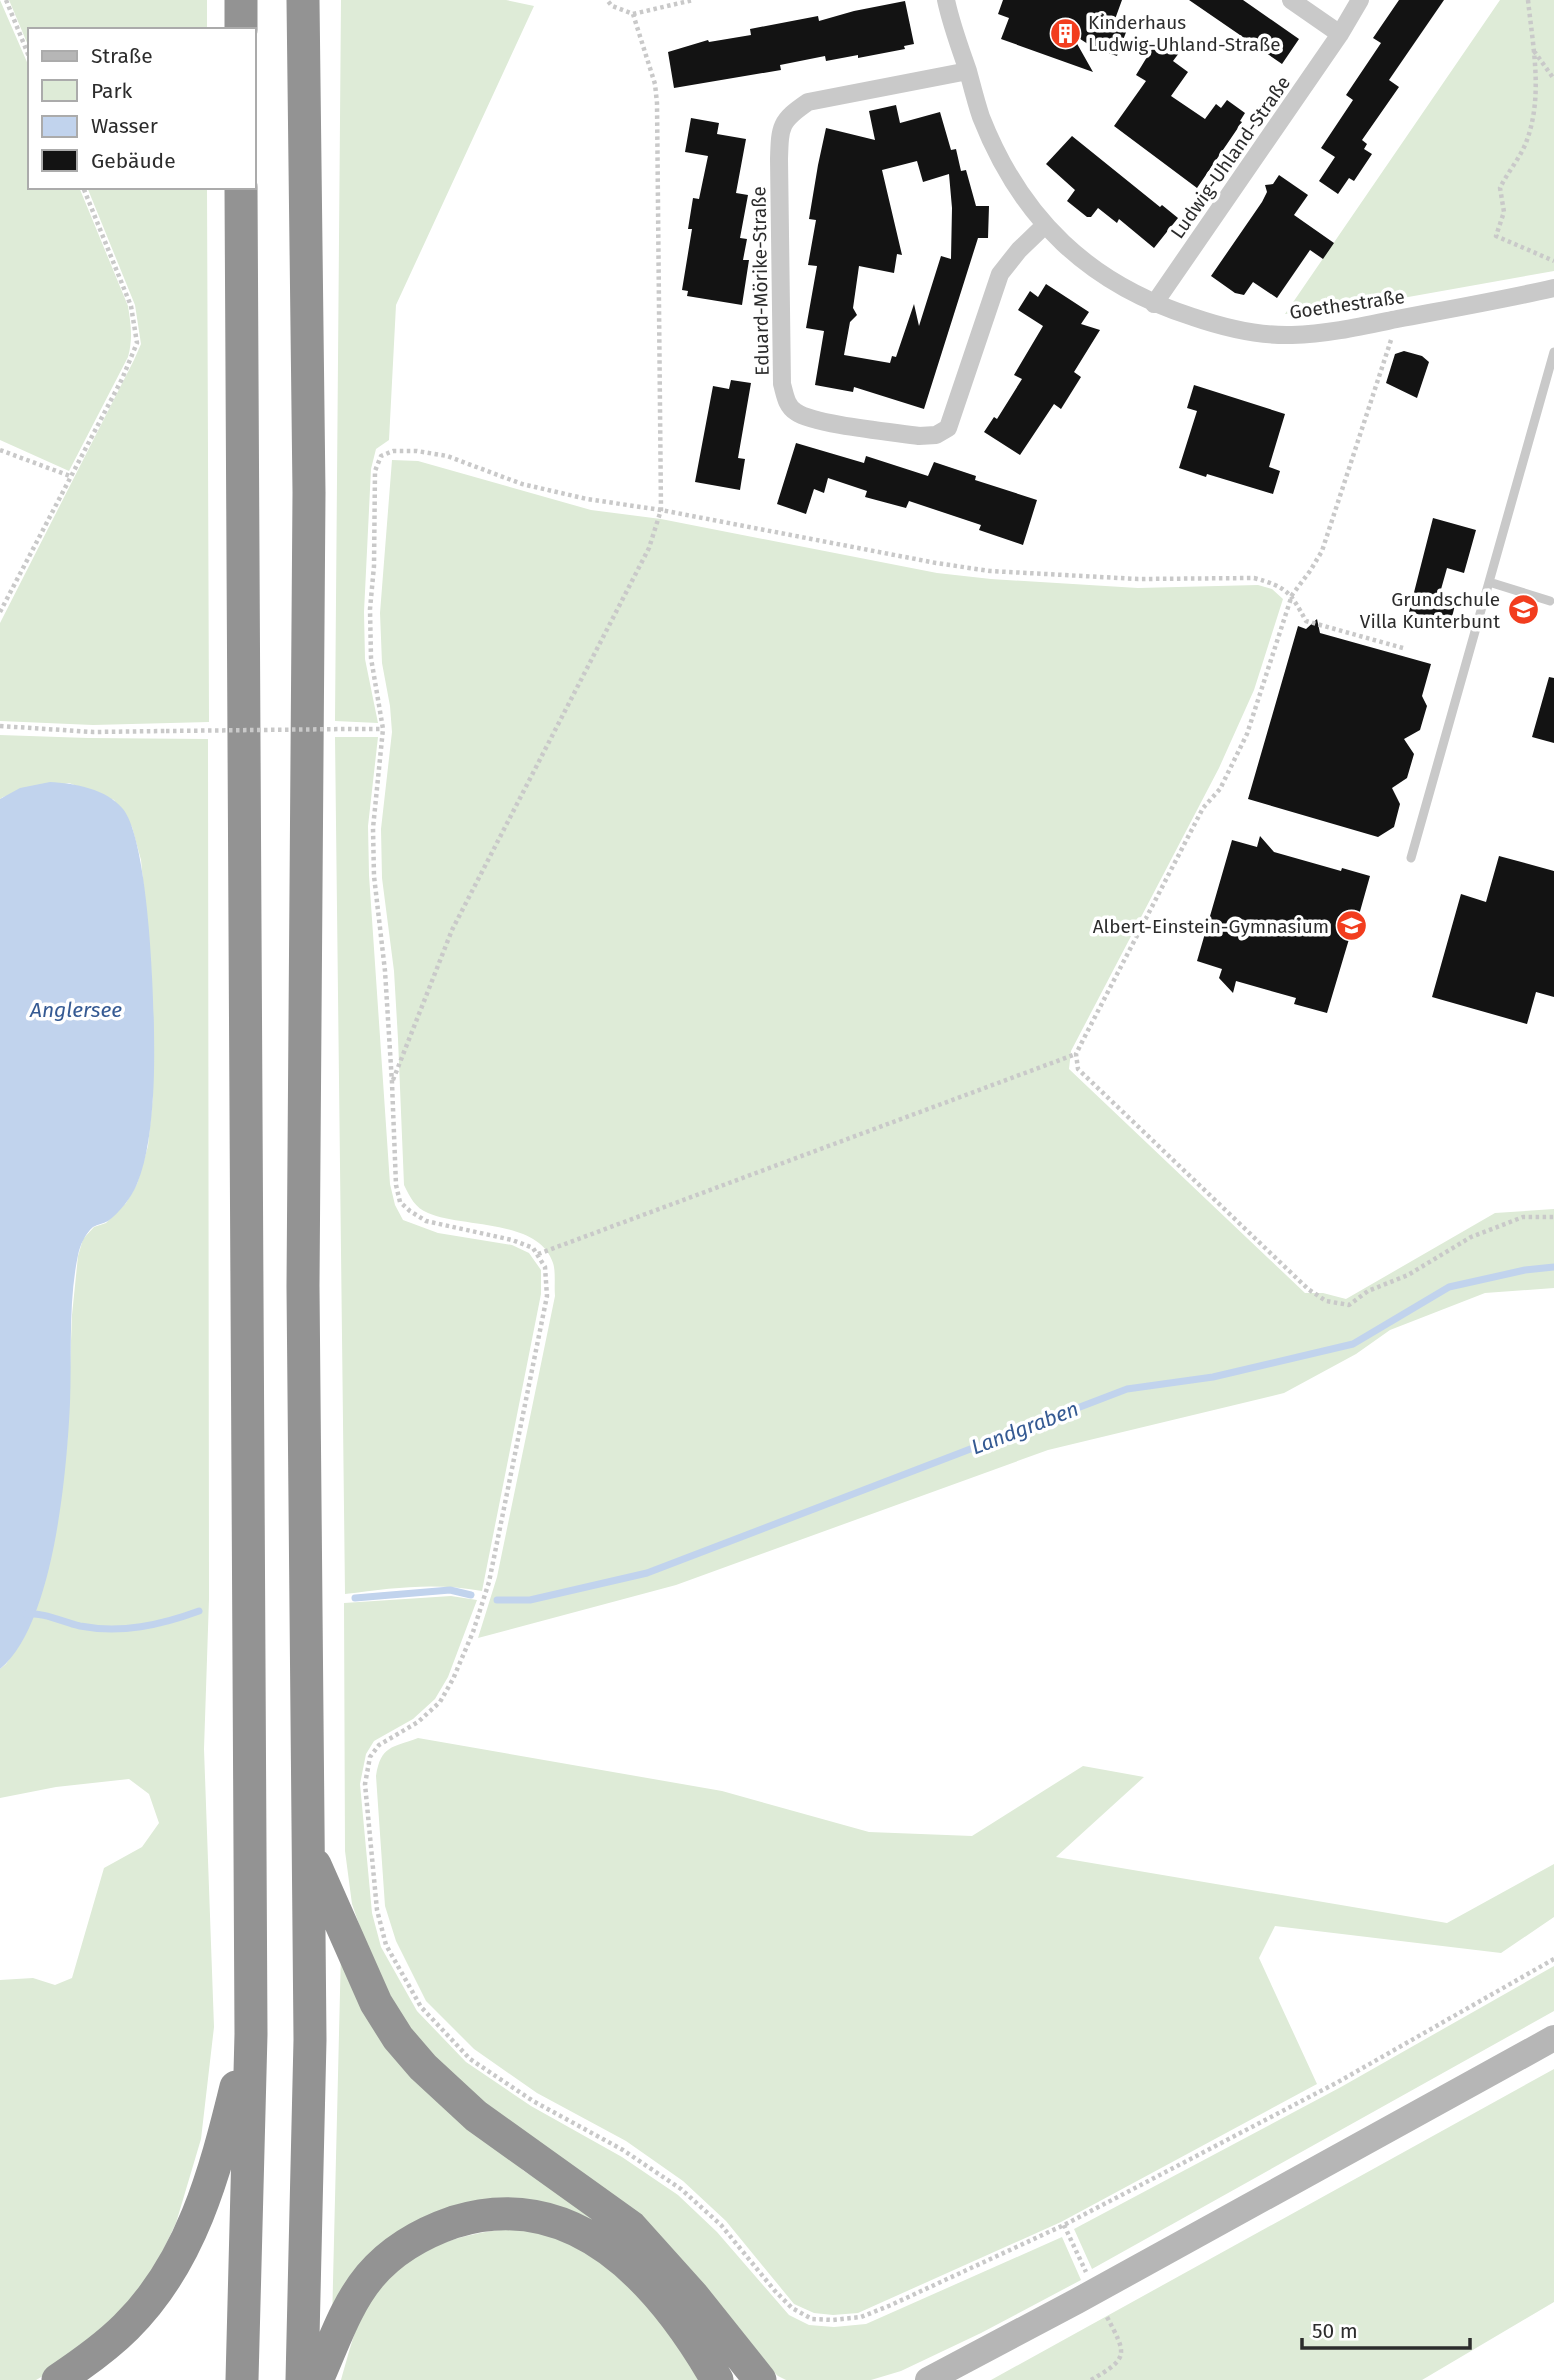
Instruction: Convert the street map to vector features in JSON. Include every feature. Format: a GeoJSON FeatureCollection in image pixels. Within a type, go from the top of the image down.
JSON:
{"type":"FeatureCollection","features":[{"type":"Feature","properties":{"kind":"highway"},"geometry":{"type":"LineString","coordinates":[[241,0],[241,28]]}},
{"type":"Feature","properties":{"kind":"highway"},"geometry":{"type":"LineString","coordinates":[[302,2380],[310,2054],[303,1272],[309,492],[303,0]]}},
{"type":"Feature","properties":{"kind":"highway"},"geometry":{"type":"LineString","coordinates":[[242,189],[251,2034],[242,2380]]}},
{"type":"Feature","properties":{"kind":"highway"},"geometry":{"type":"LineString","coordinates":[[309,1850],[376,2003],[398,2038],[423,2067],[476,2116],[631,2227],[693,2296],[760,2380]]}},
{"type":"Feature","properties":{"kind":"highway"},"geometry":{"type":"LineString","coordinates":[[58,2380],[126,2327],[147,2304],[187,2243],[209,2183],[251,2034]]}},
{"type":"Feature","properties":{"kind":"highway"},"geometry":{"type":"LineString","coordinates":[[317,2380],[353,2300],[385,2259],[417,2238],[444,2225],[477,2216],[513,2213],[567,2226],[593,2238],[621,2258],[652,2289],[687,2332],[717,2380]]}},
{"type":"Feature","properties":{"kind":"main road"},"geometry":{"type":"LineString","coordinates":[[928,2380],[1554,2038]]}},
{"type":"Feature","properties":{"kind":"street","name":"Goethestraße"},"geometry":{"type":"LineString","coordinates":[[946,0],[981,115],[998,155],[1021,194],[1045,225],[1076,256],[1101,276],[1154,304],[1214,324],[1274,334],[1339,331],[1486,304],[1554,288]]}},
{"type":"Feature","properties":{"kind":"street"},"geometry":{"type":"LineString","coordinates":[[1291,0],[1340,34]]}},
{"type":"Feature","properties":{"kind":"street","name":"Ludwig-Uhland-Straße"},"geometry":{"type":"LineString","coordinates":[[1154,304],[1340,34],[1360,0]]}},
{"type":"Feature","properties":{"kind":"street","name":"Eduard-Mörike-Straße"},"geometry":{"type":"LineString","coordinates":[[968,71],[808,102],[788,116],[780,135],[779,159],[782,383],[786,402],[794,412],[812,419],[919,436],[936,435],[948,428],[1000,274],[1019,250],[1045,225]]}},
{"type":"Feature","properties":{"kind":"lane"},"geometry":{"type":"LineString","coordinates":[[1412,858],[1554,352]]}},
{"type":"Feature","properties":{"kind":"lane"},"geometry":{"type":"LineString","coordinates":[[1489,582],[1550,601]]}},
{"type":"Feature","properties":{"kind":"path"},"geometry":{"type":"LineString","coordinates":[[6,0],[28,54]]}},
{"type":"Feature","properties":{"kind":"path"},"geometry":{"type":"LineString","coordinates":[[607,0],[612,6],[633,13],[693,0]]}},
{"type":"Feature","properties":{"kind":"path"},"geometry":{"type":"LineString","coordinates":[[1528,0],[1537,85],[1533,120],[1525,146],[1500,188],[1504,212],[1496,236],[1554,261]]}},
{"type":"Feature","properties":{"kind":"path"},"geometry":{"type":"LineString","coordinates":[[392,1083],[452,930],[649,548],[661,510],[657,103],[655,84],[633,13]]}},
{"type":"Feature","properties":{"kind":"path"},"geometry":{"type":"LineString","coordinates":[[1534,51],[1554,79]]}},
{"type":"Feature","properties":{"kind":"path"},"geometry":{"type":"LineString","coordinates":[[0,612],[122,379],[136,343],[131,306],[84,189]]}},
{"type":"Feature","properties":{"kind":"path"},"geometry":{"type":"LineString","coordinates":[[1398,319],[1322,551],[1292,595],[1247,734],[1220,789],[1203,808],[1076,1054],[1078,1069],[1308,1289],[1326,1301],[1349,1305],[1368,1291],[1408,1275],[1471,1237],[1523,1217],[1554,1217]]}},
{"type":"Feature","properties":{"kind":"path"},"geometry":{"type":"LineString","coordinates":[[0,450],[70,476]]}},
{"type":"Feature","properties":{"kind":"path"},"geometry":{"type":"LineString","coordinates":[[1403,648],[1306,621],[1292,595],[1271,583],[1254,578],[1138,579],[990,571],[936,564],[661,510],[587,499],[522,484],[447,456],[417,451],[393,451],[380,456],[375,471],[374,566],[370,609],[371,658],[383,729],[373,828],[374,876],[385,971],[396,1185],[400,1202],[426,1221],[512,1240],[533,1248],[545,1267],[547,1296],[489,1582],[473,1632],[440,1702],[418,1722],[379,1745],[370,1757],[365,1784],[377,1910],[386,1945],[421,2007],[470,2059],[533,2101],[623,2150],[681,2189],[721,2225],[792,2308],[813,2319],[833,2320],[861,2316],[891,2305],[1064,2225],[1338,2082],[1554,1959]]}},
{"type":"Feature","properties":{"kind":"path"},"geometry":{"type":"LineString","coordinates":[[0,726],[93,732],[383,729]]}},
{"type":"Feature","properties":{"kind":"path"},"geometry":{"type":"LineString","coordinates":[[538,1254],[1076,1054]]}},
{"type":"Feature","properties":{"kind":"path"},"geometry":{"type":"LineString","coordinates":[[1064,2225],[1087,2274]]}},
{"type":"Feature","properties":{"kind":"path"},"geometry":{"type":"LineString","coordinates":[[1090,2380],[1114,2367],[1121,2354],[1121,2343],[1107,2317]]}},
{"type":"Feature","properties":{"kind":"green space"},"geometry":{"type":"Polygon","coordinates":[[[0,0],[28,64],[28,189],[80,189],[128,306],[131,338],[128,357],[69,471],[0,440],[0,0]]]}},
{"type":"Feature","properties":{"kind":"green space"},"geometry":{"type":"Polygon","coordinates":[[[9,0],[207,0],[207,28],[28,28],[28,45],[9,0]]]}},
{"type":"Feature","properties":{"kind":"green space"},"geometry":{"type":"Polygon","coordinates":[[[341,0],[506,0],[534,6],[396,305],[389,440],[376,449],[371,469],[364,612],[365,659],[378,723],[335,721],[341,0]]]}},
{"type":"Feature","properties":{"kind":"green space"},"geometry":{"type":"Polygon","coordinates":[[[1500,0],[1554,0],[1554,271],[1341,309],[1285,314],[1500,0]]]}},
{"type":"Feature","properties":{"kind":"green space"},"geometry":{"type":"Polygon","coordinates":[[[88,189],[207,189],[209,722],[93,725],[0,721],[0,623],[141,344],[135,305],[88,189]]]}},
{"type":"Feature","properties":{"kind":"green space"},"geometry":{"type":"Polygon","coordinates":[[[392,460],[418,461],[591,510],[661,519],[937,573],[1138,588],[1258,585],[1272,589],[1283,599],[1254,690],[1219,768],[1071,1051],[1069,1069],[1305,1293],[1323,1293],[1346,1299],[1495,1213],[1554,1209],[1554,1288],[1485,1293],[1390,1330],[1356,1354],[1284,1393],[1048,1450],[676,1585],[478,1638],[497,1577],[555,1296],[554,1271],[553,1263],[545,1249],[532,1239],[498,1227],[443,1218],[423,1211],[416,1205],[404,1185],[394,971],[382,878],[381,829],[392,732],[382,663],[380,613],[392,460]]]}},
{"type":"Feature","properties":{"kind":"green space"},"geometry":{"type":"Polygon","coordinates":[[[0,735],[208,739],[209,1599],[204,1749],[214,2027],[201,2139],[176,2223],[145,2288],[60,2366],[36,2380],[0,2380],[0,1980],[33,1978],[55,1985],[72,1978],[104,1868],[142,1847],[159,1823],[149,1794],[129,1779],[56,1787],[0,1798],[0,1669],[24,1637],[35,1613],[53,1546],[67,1445],[72,1315],[78,1256],[83,1239],[94,1227],[106,1223],[126,1203],[137,1184],[148,1146],[153,1095],[151,965],[141,860],[132,827],[114,800],[69,783],[0,799],[0,735]]]}},
{"type":"Feature","properties":{"kind":"green space"},"geometry":{"type":"Polygon","coordinates":[[[335,737],[378,737],[368,826],[369,875],[390,1184],[395,1205],[403,1220],[438,1233],[512,1245],[529,1253],[541,1270],[541,1294],[482,1591],[430,1586],[345,1594],[335,737]]]}},
{"type":"Feature","properties":{"kind":"green space"},"geometry":{"type":"Polygon","coordinates":[[[451,1596],[477,1600],[448,1677],[435,1699],[413,1719],[374,1741],[366,1754],[360,1784],[372,1913],[381,1947],[417,2011],[466,2062],[531,2106],[622,2157],[678,2195],[717,2232],[789,2315],[809,2325],[834,2327],[866,2324],[1062,2237],[1081,2280],[981,2333],[901,2371],[871,2380],[786,2380],[778,2376],[450,2080],[403,2026],[367,1947],[352,1904],[345,1851],[344,1603],[451,1596]]]}},
{"type":"Feature","properties":{"kind":"green space"},"geometry":{"type":"Polygon","coordinates":[[[418,1738],[722,1791],[869,1832],[972,1836],[1083,1766],[1144,1777],[1056,1857],[1447,1923],[1554,1864],[1554,1917],[1501,1953],[1275,1926],[1259,1958],[1317,2084],[1061,2222],[858,2313],[814,2313],[794,2304],[726,2221],[683,2181],[626,2141],[537,2093],[474,2049],[426,2001],[396,1941],[385,1906],[376,1776],[381,1758],[389,1749],[418,1738]]]}},
{"type":"Feature","properties":{"kind":"green space"},"geometry":{"type":"Polygon","coordinates":[[[341,1951],[414,2075],[524,2171],[610,2224],[447,2211],[332,2323],[341,1951]]]}},
{"type":"Feature","properties":{"kind":"green space"},"geometry":{"type":"Polygon","coordinates":[[[1554,1966],[1554,2011],[1092,2269],[1074,2229],[1341,2087],[1554,1966]]]}},
{"type":"Feature","properties":{"kind":"green space"},"geometry":{"type":"Polygon","coordinates":[[[1554,2069],[1554,2302],[1422,2380],[991,2380],[1554,2069]]]}},
{"type":"Feature","properties":{"kind":"green space"},"geometry":{"type":"Polygon","coordinates":[[[511,2229],[545,2232],[574,2242],[611,2268],[647,2302],[700,2380],[341,2380],[364,2310],[390,2276],[420,2254],[455,2239],[511,2229]]]}},
{"type":"Feature","properties":{"kind":"water","name":"Anglersee"},"geometry":{"type":"Polygon","coordinates":[[[50,782],[79,786],[108,796],[123,809],[133,830],[146,902],[150,946],[154,1034],[153,1096],[146,1152],[135,1189],[112,1217],[90,1230],[79,1251],[72,1310],[68,1432],[54,1545],[33,1618],[18,1648],[0,1669],[0,799],[20,788],[50,782]]]}},
{"type":"Feature","properties":{"kind":"building","name":"Kinderhaus Ludwig-Uhland-Straße"},"geometry":{"type":"Polygon","coordinates":[[[1003,0],[1122,0],[1114,22],[1128,27],[1117,56],[1094,48],[1071,33],[1093,72],[1001,39],[1009,18],[998,14],[1003,0]]]}},
{"type":"Feature","properties":{"kind":"building"},"geometry":{"type":"Polygon","coordinates":[[[1189,0],[1243,0],[1299,39],[1282,64],[1189,0]]]}},
{"type":"Feature","properties":{"kind":"building"},"geometry":{"type":"Polygon","coordinates":[[[1399,0],[1444,0],[1389,80],[1399,87],[1362,140],[1367,144],[1364,149],[1372,154],[1354,181],[1349,178],[1338,194],[1319,181],[1335,157],[1321,148],[1353,100],[1346,95],[1381,43],[1373,38],[1399,0]]]}},
{"type":"Feature","properties":{"kind":"building"},"geometry":{"type":"Polygon","coordinates":[[[905,1],[914,44],[904,46],[905,49],[826,61],[825,56],[780,65],[781,70],[674,88],[668,52],[708,40],[709,42],[751,35],[750,29],[818,16],[819,21],[905,1]]]}},
{"type":"Feature","properties":{"kind":"building"},"geometry":{"type":"Polygon","coordinates":[[[1158,39],[1179,53],[1173,61],[1188,72],[1171,96],[1205,119],[1216,104],[1221,108],[1227,100],[1245,113],[1240,121],[1242,122],[1197,188],[1114,126],[1146,81],[1136,75],[1158,39]]]}},
{"type":"Feature","properties":{"kind":"building"},"geometry":{"type":"Polygon","coordinates":[[[896,105],[900,123],[940,112],[951,150],[956,149],[961,171],[966,170],[976,206],[989,206],[988,238],[978,238],[924,409],[854,387],[853,392],[815,385],[824,331],[806,328],[817,266],[808,265],[816,220],[809,219],[818,165],[826,128],[875,140],[869,111],[896,105]],[[917,161],[882,170],[902,255],[897,254],[894,273],[859,266],[853,308],[857,315],[850,322],[844,355],[890,363],[892,356],[896,357],[914,304],[919,326],[941,256],[951,259],[952,208],[949,174],[923,182],[917,161]]]}},
{"type":"Feature","properties":{"kind":"building"},"geometry":{"type":"Polygon","coordinates":[[[691,118],[719,123],[717,134],[746,139],[736,193],[748,195],[740,238],[747,239],[743,260],[749,260],[742,305],[687,296],[688,291],[682,290],[692,229],[688,229],[693,198],[699,199],[708,156],[685,152],[691,118]]]}},
{"type":"Feature","properties":{"kind":"building"},"geometry":{"type":"Polygon","coordinates":[[[1072,136],[1160,207],[1162,205],[1178,218],[1154,248],[1119,219],[1117,223],[1098,208],[1091,217],[1087,217],[1067,201],[1075,190],[1046,164],[1072,136]]]}},
{"type":"Feature","properties":{"kind":"building"},"geometry":{"type":"Polygon","coordinates":[[[1279,175],[1308,195],[1294,215],[1334,243],[1323,259],[1310,250],[1277,298],[1253,282],[1244,295],[1235,293],[1211,276],[1262,202],[1267,192],[1265,185],[1273,184],[1279,175]]]}},
{"type":"Feature","properties":{"kind":"building"},"geometry":{"type":"Polygon","coordinates":[[[1046,284],[1089,312],[1081,324],[1100,330],[1074,372],[1081,377],[1061,409],[1054,404],[1020,455],[984,432],[994,417],[997,419],[1022,379],[1014,375],[1043,326],[1018,310],[1030,291],[1038,297],[1046,284]]]}},
{"type":"Feature","properties":{"kind":"building"},"geometry":{"type":"Polygon","coordinates":[[[1404,351],[1422,356],[1429,362],[1417,398],[1386,383],[1395,354],[1404,351]]]}},
{"type":"Feature","properties":{"kind":"building"},"geometry":{"type":"Polygon","coordinates":[[[731,380],[751,383],[738,458],[745,459],[740,490],[695,482],[713,386],[729,389],[731,380]]]}},
{"type":"Feature","properties":{"kind":"building"},"geometry":{"type":"Polygon","coordinates":[[[1194,385],[1285,414],[1269,467],[1280,471],[1273,494],[1179,468],[1197,411],[1187,408],[1194,385]]]}},
{"type":"Feature","properties":{"kind":"building"},"geometry":{"type":"Polygon","coordinates":[[[796,443],[864,463],[866,456],[928,476],[934,462],[976,476],[975,480],[1037,500],[1023,545],[979,530],[981,525],[909,501],[906,508],[865,497],[867,491],[828,478],[824,493],[814,489],[806,514],[777,504],[796,443]]]}},
{"type":"Feature","properties":{"kind":"building"},"geometry":{"type":"Polygon","coordinates":[[[1433,518],[1476,530],[1464,573],[1447,568],[1438,600],[1455,605],[1449,629],[1431,624],[1433,618],[1409,612],[1433,518]]]}},
{"type":"Feature","properties":{"kind":"building"},"geometry":{"type":"Polygon","coordinates":[[[1317,619],[1320,633],[1431,664],[1422,696],[1427,706],[1420,730],[1404,739],[1414,754],[1407,778],[1392,788],[1400,804],[1394,827],[1378,837],[1248,799],[1298,626],[1306,629],[1317,619]]]}},
{"type":"Feature","properties":{"kind":"building"},"geometry":{"type":"Polygon","coordinates":[[[1549,677],[1554,678],[1554,743],[1532,737],[1549,677]]]}},
{"type":"Feature","properties":{"kind":"building"},"geometry":{"type":"Polygon","coordinates":[[[1260,836],[1274,852],[1341,871],[1342,868],[1370,876],[1327,1013],[1294,1004],[1296,998],[1236,981],[1233,993],[1219,978],[1222,969],[1197,961],[1232,840],[1257,847],[1260,836]]]}},
{"type":"Feature","properties":{"kind":"building"},"geometry":{"type":"Polygon","coordinates":[[[1499,856],[1554,871],[1554,997],[1536,992],[1527,1024],[1432,997],[1461,894],[1486,902],[1499,856]]]}},
{"type":"Feature","properties":{"kind":"waterway","name":"Landgraben"},"geometry":{"type":"LineString","coordinates":[[497,1600],[530,1600],[647,1573],[1127,1389],[1213,1377],[1353,1344],[1449,1287],[1525,1270],[1554,1267]]}},
{"type":"Feature","properties":{"kind":"waterway","name":"Landgraben"},"geometry":{"type":"LineString","coordinates":[[355,1598],[450,1590],[471,1595]]}},
{"type":"Feature","properties":{"kind":"waterway","name":"Landgraben"},"geometry":{"type":"LineString","coordinates":[[26,1614],[46,1616],[80,1626],[111,1629],[155,1624],[199,1611]]}},
{"type":"Feature","properties":{"kind":"place","name":"Kinderhaus Ludwig-Uhland-Straße"},"geometry":{"type":"Point","coordinates":[1065,33]}},
{"type":"Feature","properties":{"kind":"place","name":"Grundschule Villa Kunterbunt"},"geometry":{"type":"Point","coordinates":[1523,610]}},
{"type":"Feature","properties":{"kind":"place","name":"Albert-Einstein-Gymnasium"},"geometry":{"type":"Point","coordinates":[1352,926]}}]}
